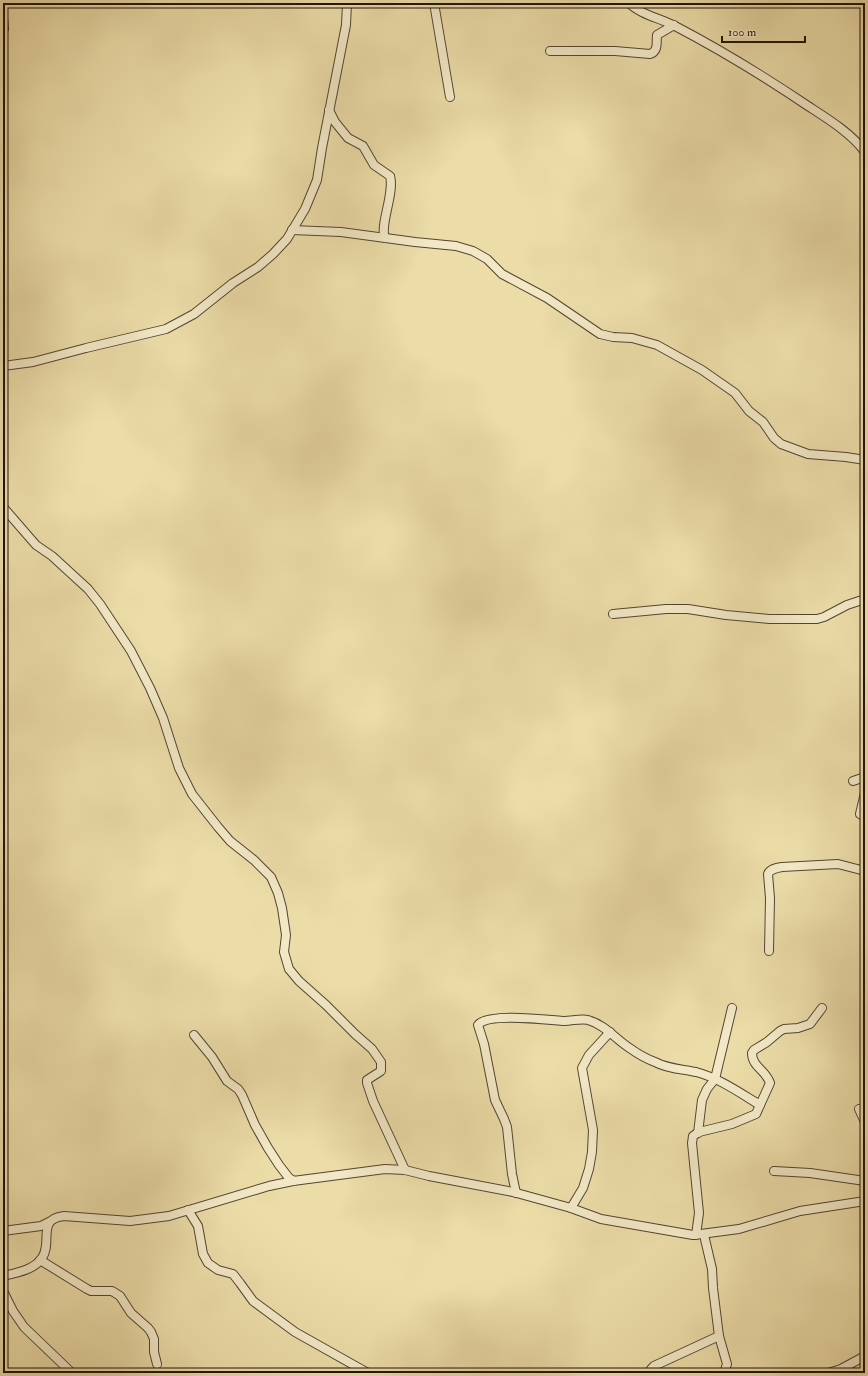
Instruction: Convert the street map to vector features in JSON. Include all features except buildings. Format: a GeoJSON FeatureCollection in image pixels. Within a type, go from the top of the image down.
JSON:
{"type":"FeatureCollection","features":[{"type":"Feature","properties":{"kind":"street"},"geometry":{"type":"LineString","coordinates":[[3,366],[46,359],[166,329],[194,314],[233,283],[258,267],[279,248],[287,239],[305,209],[317,180],[346,25],[346,3]]}},
{"type":"Feature","properties":{"kind":"street"},"geometry":{"type":"LineString","coordinates":[[434,3],[450,97]]}},
{"type":"Feature","properties":{"kind":"street"},"geometry":{"type":"LineString","coordinates":[[629,3],[637,10],[674,25],[710,45],[796,98],[846,134],[865,152]]}},
{"type":"Feature","properties":{"kind":"street"},"geometry":{"type":"LineString","coordinates":[[3,18],[4,29]]}},
{"type":"Feature","properties":{"kind":"street"},"geometry":{"type":"LineString","coordinates":[[550,51],[616,51],[650,54],[654,53],[656,50],[656,35],[674,25]]}},
{"type":"Feature","properties":{"kind":"street"},"geometry":{"type":"LineString","coordinates":[[329,110],[335,122],[348,138],[362,146],[374,165],[390,176],[391,186],[383,233],[385,238]]}},
{"type":"Feature","properties":{"kind":"street"},"geometry":{"type":"LineString","coordinates":[[292,230],[341,232],[456,246],[477,253],[487,259],[502,274],[547,298],[600,334],[613,338],[632,338],[657,345],[702,370],[735,393],[751,413],[764,424],[774,438],[784,445],[808,454],[865,460]]}},
{"type":"Feature","properties":{"kind":"street"},"geometry":{"type":"LineString","coordinates":[[3,507],[36,545],[52,556],[88,589],[100,604],[131,651],[150,688],[163,718],[179,768],[188,788],[214,823],[230,841],[254,860],[271,877],[278,893],[282,908],[286,935],[284,952],[289,969],[299,981],[372,1049],[382,1062],[381,1071],[367,1080],[367,1083],[373,1101],[406,1170]]}},
{"type":"Feature","properties":{"kind":"street"},"geometry":{"type":"LineString","coordinates":[[613,614],[666,609],[688,609],[726,615],[769,619],[817,618],[824,617],[847,605],[865,598]]}},
{"type":"Feature","properties":{"kind":"street"},"geometry":{"type":"LineString","coordinates":[[853,781],[865,777]]}},
{"type":"Feature","properties":{"kind":"street"},"geometry":{"type":"LineString","coordinates":[[865,793],[860,814],[865,817]]}},
{"type":"Feature","properties":{"kind":"street"},"geometry":{"type":"LineString","coordinates":[[769,952],[769,871],[782,867],[838,864],[865,872]]}},
{"type":"Feature","properties":{"kind":"street"},"geometry":{"type":"LineString","coordinates":[[698,1133],[702,1100],[707,1089],[715,1079],[732,1008]]}},
{"type":"Feature","properties":{"kind":"street"},"geometry":{"type":"LineString","coordinates":[[724,1373],[727,1364],[719,1336],[712,1269],[700,1235],[692,1144],[693,1136],[698,1133],[732,1124],[756,1114],[770,1083],[767,1076],[756,1066],[752,1053],[784,1029],[798,1028],[810,1024],[817,1017],[822,1008]]}},
{"type":"Feature","properties":{"kind":"street"},"geometry":{"type":"LineString","coordinates":[[516,1193],[512,1174],[507,1127],[495,1100],[484,1044],[478,1025],[482,1021],[497,1018],[533,1018],[564,1021],[588,1020],[610,1032],[630,1049],[655,1063],[671,1069],[695,1072],[715,1079],[760,1105]]}},
{"type":"Feature","properties":{"kind":"street"},"geometry":{"type":"LineString","coordinates":[[571,1208],[583,1188],[589,1169],[592,1152],[593,1130],[582,1068],[589,1055],[610,1032]]}},
{"type":"Feature","properties":{"kind":"street"},"geometry":{"type":"LineString","coordinates":[[194,1035],[212,1057],[227,1081],[238,1089],[268,1148],[286,1174],[294,1181]]}},
{"type":"Feature","properties":{"kind":"street"},"geometry":{"type":"LineString","coordinates":[[859,1109],[865,1122]]}},
{"type":"Feature","properties":{"kind":"street"},"geometry":{"type":"LineString","coordinates":[[3,1231],[41,1226],[54,1218],[64,1216],[119,1220],[151,1219],[170,1216],[269,1186],[369,1170],[406,1170],[516,1193],[601,1218],[700,1235],[750,1227],[800,1211],[865,1201]]}},
{"type":"Feature","properties":{"kind":"street"},"geometry":{"type":"LineString","coordinates":[[774,1171],[810,1173],[865,1181]]}},
{"type":"Feature","properties":{"kind":"street"},"geometry":{"type":"LineString","coordinates":[[188,1210],[198,1226],[203,1254],[208,1263],[218,1270],[233,1274],[253,1301],[295,1332],[368,1373]]}},
{"type":"Feature","properties":{"kind":"street"},"geometry":{"type":"LineString","coordinates":[[3,1276],[19,1273],[43,1257],[47,1226],[49,1222]]}},
{"type":"Feature","properties":{"kind":"street"},"geometry":{"type":"LineString","coordinates":[[40,1260],[91,1291],[112,1291],[120,1296],[131,1313],[151,1332],[154,1339],[154,1352],[157,1364]]}},
{"type":"Feature","properties":{"kind":"street"},"geometry":{"type":"LineString","coordinates":[[3,1291],[21,1323],[72,1373]]}},
{"type":"Feature","properties":{"kind":"street"},"geometry":{"type":"LineString","coordinates":[[651,1373],[651,1369],[654,1366],[719,1336]]}},
{"type":"Feature","properties":{"kind":"street"},"geometry":{"type":"LineString","coordinates":[[828,1373],[841,1369],[865,1356]]}}]}
